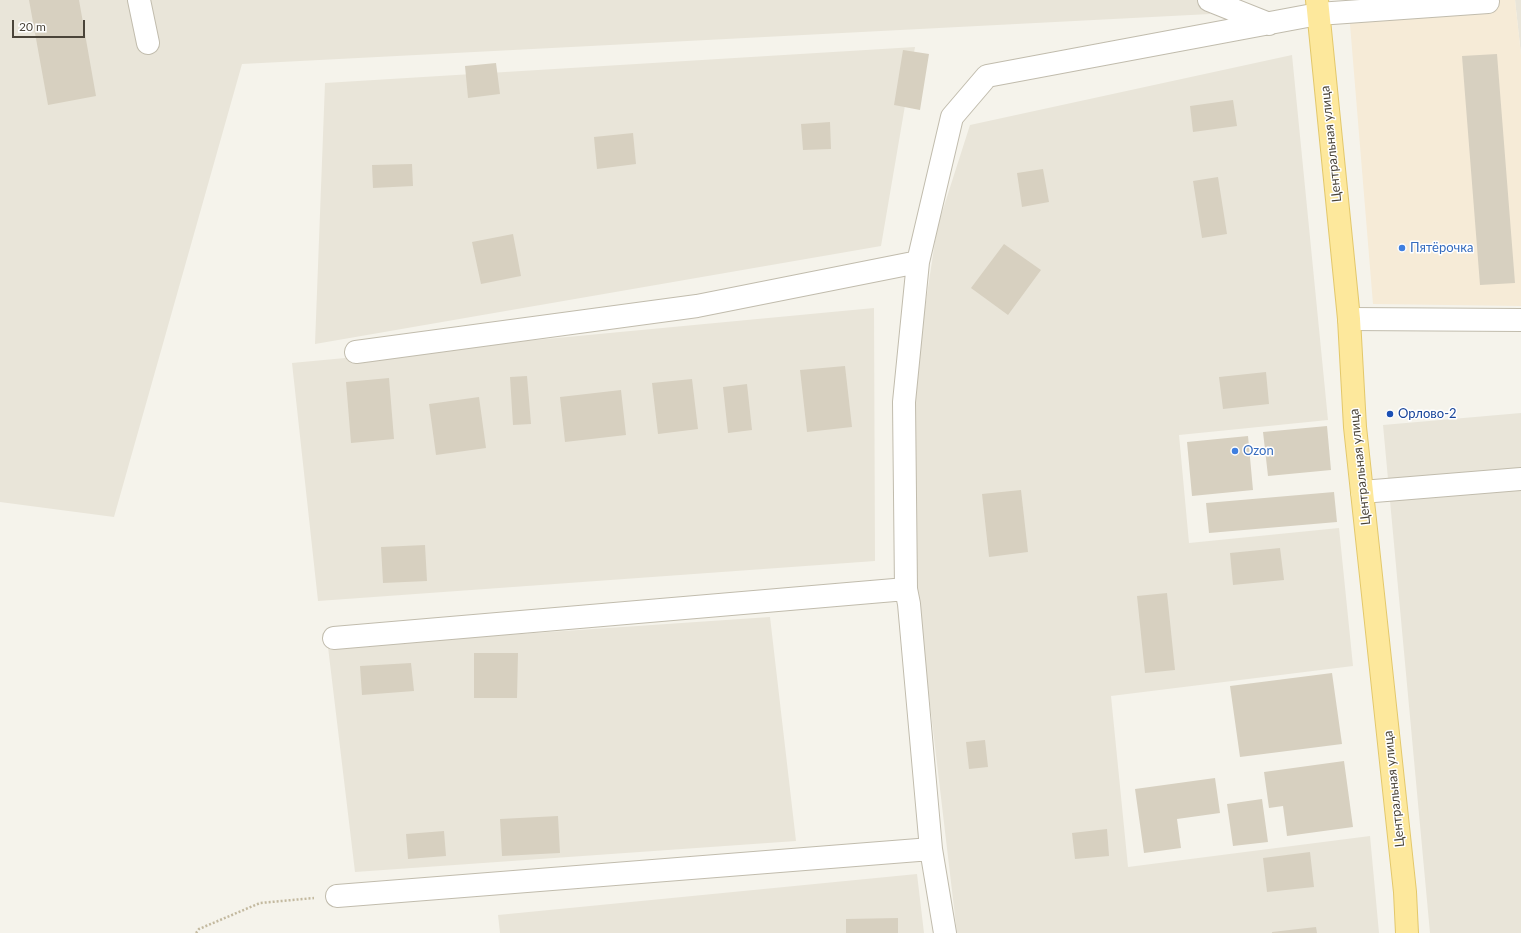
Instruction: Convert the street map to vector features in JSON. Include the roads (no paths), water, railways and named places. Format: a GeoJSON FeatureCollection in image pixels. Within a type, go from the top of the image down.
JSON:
{"type":"FeatureCollection","features":[{"type":"Feature","properties":{"kind":"main road","name":"Центральная улица"},"geometry":{"type":"LineString","coordinates":[[1318,7],[1348,319],[1362,492],[1405,892],[1407,933]]}},
{"type":"Feature","properties":{"kind":"street"},"geometry":{"type":"LineString","coordinates":[[139,0],[148,43]]}},
{"type":"Feature","properties":{"kind":"street"},"geometry":{"type":"LineString","coordinates":[[1209,0],[1269,24]]}},
{"type":"Feature","properties":{"kind":"street"},"geometry":{"type":"LineString","coordinates":[[945,933],[931,849],[909,604],[906,589],[904,402],[918,262],[952,117],[988,76],[1269,24],[1318,7],[1488,2]]}},
{"type":"Feature","properties":{"kind":"street"},"geometry":{"type":"LineString","coordinates":[[356,352],[697,306],[918,262]]}},
{"type":"Feature","properties":{"kind":"street"},"geometry":{"type":"LineString","coordinates":[[1348,319],[1521,320]]}},
{"type":"Feature","properties":{"kind":"street"},"geometry":{"type":"LineString","coordinates":[[1362,492],[1521,479]]}},
{"type":"Feature","properties":{"kind":"street"},"geometry":{"type":"LineString","coordinates":[[334,638],[906,589]]}},
{"type":"Feature","properties":{"kind":"street"},"geometry":{"type":"LineString","coordinates":[[337,896],[931,849]]}},
{"type":"Feature","properties":{"kind":"place","name":"Пятёрочка"},"geometry":{"type":"Point","coordinates":[1402,248]}},
{"type":"Feature","properties":{"kind":"place","name":"Орлово-2"},"geometry":{"type":"Point","coordinates":[1390,414]}},
{"type":"Feature","properties":{"kind":"place","name":"Ozon"},"geometry":{"type":"Point","coordinates":[1235,451]}}]}
